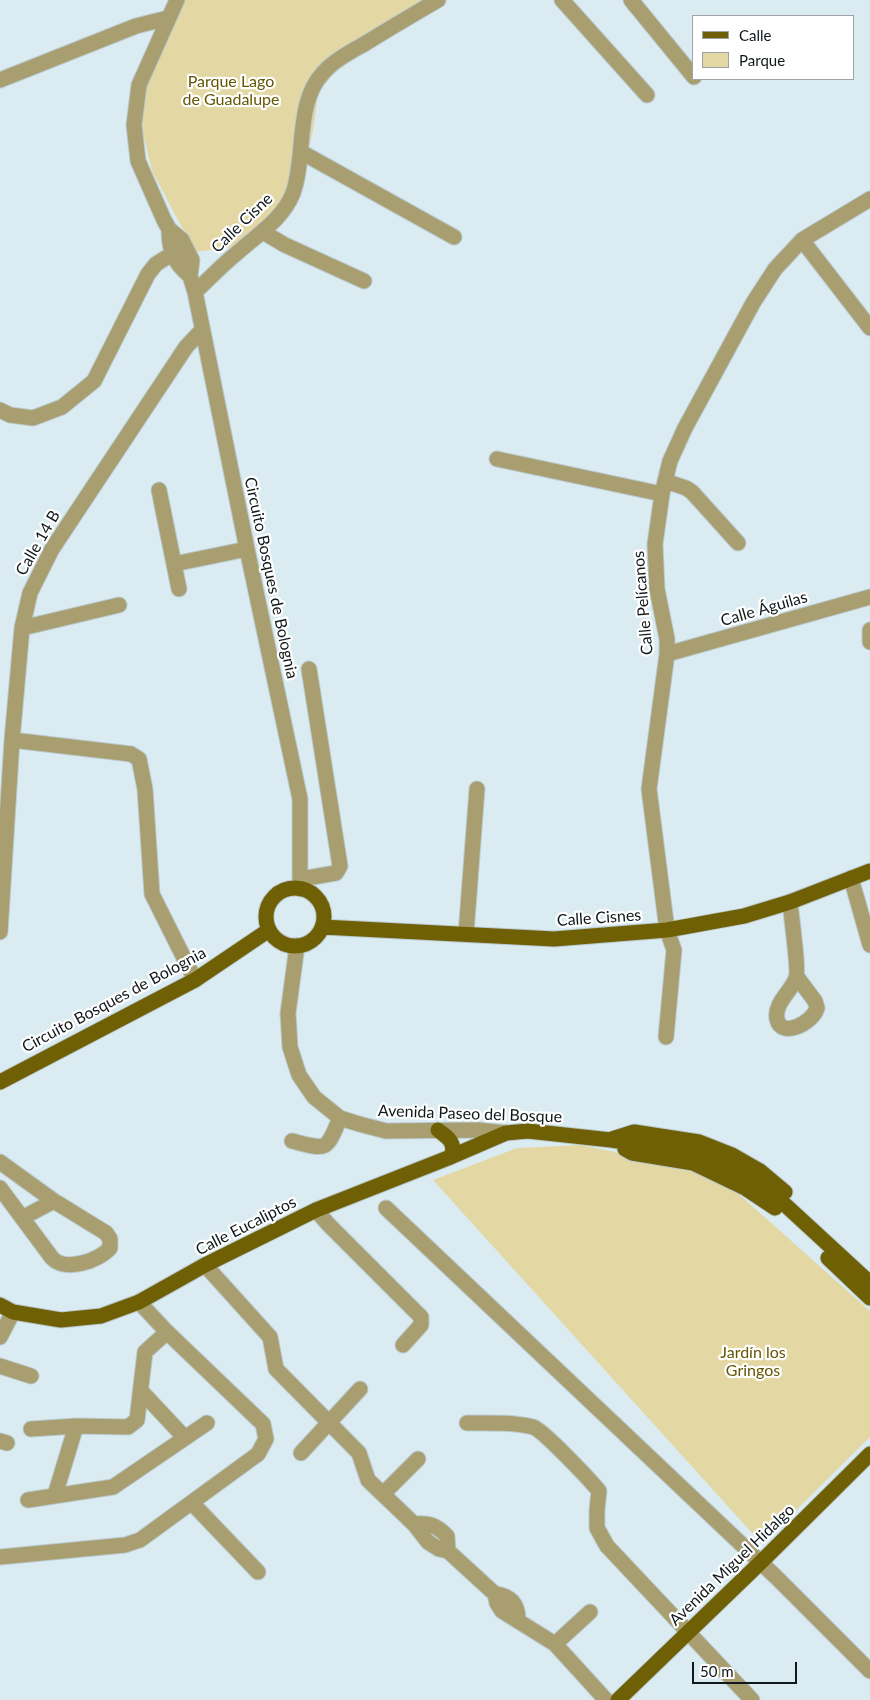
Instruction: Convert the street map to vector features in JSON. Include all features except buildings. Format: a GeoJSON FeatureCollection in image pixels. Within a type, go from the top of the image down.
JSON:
{"type":"FeatureCollection","features":[{"type":"Feature","properties":{"kind":"main road","name":"Calle Cisnes"},"geometry":{"type":"LineString","coordinates":[[322,927],[554,939],[667,930],[744,916],[790,902],[870,871]]}},
{"type":"Feature","properties":{"kind":"main road"},"geometry":{"type":"LineString","coordinates":[[301,884],[320,904],[323,919],[322,927],[312,940],[297,946],[289,946],[280,942],[269,930],[266,921],[266,911],[276,895],[301,884]]}},
{"type":"Feature","properties":{"kind":"main road","name":"Circuito Bosques de Bolognia"},"geometry":{"type":"LineString","coordinates":[[0,1082],[195,980],[269,930]]}},
{"type":"Feature","properties":{"kind":"main road"},"geometry":{"type":"LineString","coordinates":[[438,1130],[451,1140],[454,1147],[452,1155],[448,1158]]}},
{"type":"Feature","properties":{"kind":"main road","name":"Avenida Paseo del Bosque"},"geometry":{"type":"LineString","coordinates":[[506,1134],[528,1131],[611,1140],[634,1132],[699,1142],[732,1155],[760,1171],[786,1192],[870,1270]]}},
{"type":"Feature","properties":{"kind":"main road","name":"Calle Eucaliptos"},"geometry":{"type":"LineString","coordinates":[[6,1308],[61,1320],[101,1316],[139,1302],[205,1265],[316,1210],[506,1134]]}},
{"type":"Feature","properties":{"kind":"main road"},"geometry":{"type":"LineString","coordinates":[[611,1140],[694,1152],[728,1165],[781,1200],[870,1283]]}},
{"type":"Feature","properties":{"kind":"main road","name":"Avenida Paseo del Bosque"},"geometry":{"type":"LineString","coordinates":[[611,1140],[632,1153],[693,1163],[745,1188],[777,1210],[870,1298]]}},
{"type":"Feature","properties":{"kind":"main road","name":"Avenida Miguel Hidalgo"},"geometry":{"type":"LineString","coordinates":[[618,1700],[870,1454]]}},
{"type":"Feature","properties":{"kind":"street","name":"Circuito Bosques de Bolognia"},"geometry":{"type":"LineString","coordinates":[[177,0],[139,85],[134,125],[138,161],[170,229],[182,240],[192,260],[190,276],[195,292],[300,799],[301,884]]}},
{"type":"Feature","properties":{"kind":"street","name":"Calle Cisne"},"geometry":{"type":"LineString","coordinates":[[195,292],[263,232],[284,210],[293,193],[297,177],[303,129],[311,91],[322,73],[356,49],[438,0]]}},
{"type":"Feature","properties":{"kind":"street"},"geometry":{"type":"LineString","coordinates":[[562,0],[647,95]]}},
{"type":"Feature","properties":{"kind":"street"},"geometry":{"type":"LineString","coordinates":[[632,0],[692,75]]}},
{"type":"Feature","properties":{"kind":"street"},"geometry":{"type":"LineString","coordinates":[[0,80],[136,26],[168,18]]}},
{"type":"Feature","properties":{"kind":"street"},"geometry":{"type":"LineString","coordinates":[[301,152],[454,237]]}},
{"type":"Feature","properties":{"kind":"street","name":"Calle Pelícanos"},"geometry":{"type":"LineString","coordinates":[[666,1037],[674,950],[667,930],[649,789],[667,654],[667,640],[656,589],[655,544],[670,461],[685,428],[753,303],[775,269],[802,240],[870,199]]}},
{"type":"Feature","properties":{"kind":"street","name":"Circuito Bosques de Bolognia"},"geometry":{"type":"LineString","coordinates":[[170,229],[169,243],[172,254],[180,268],[190,276]]}},
{"type":"Feature","properties":{"kind":"street"},"geometry":{"type":"LineString","coordinates":[[263,232],[285,245],[364,281]]}},
{"type":"Feature","properties":{"kind":"street"},"geometry":{"type":"LineString","coordinates":[[802,240],[870,328]]}},
{"type":"Feature","properties":{"kind":"street"},"geometry":{"type":"LineString","coordinates":[[0,410],[10,415],[33,418],[62,407],[94,381],[148,274],[156,264],[172,254]]}},
{"type":"Feature","properties":{"kind":"street","name":"Calle 14 B"},"geometry":{"type":"LineString","coordinates":[[0,932],[12,740],[22,628],[30,593],[52,550],[186,347],[202,330]]}},
{"type":"Feature","properties":{"kind":"street"},"geometry":{"type":"LineString","coordinates":[[497,459],[664,488],[689,490],[738,543]]}},
{"type":"Feature","properties":{"kind":"street"},"geometry":{"type":"LineString","coordinates":[[159,490],[179,588]]}},
{"type":"Feature","properties":{"kind":"street"},"geometry":{"type":"LineString","coordinates":[[174,564],[247,549]]}},
{"type":"Feature","properties":{"kind":"street","name":"Calle Águilas"},"geometry":{"type":"LineString","coordinates":[[667,654],[870,597]]}},
{"type":"Feature","properties":{"kind":"street"},"geometry":{"type":"LineString","coordinates":[[22,628],[119,605]]}},
{"type":"Feature","properties":{"kind":"street"},"geometry":{"type":"LineString","coordinates":[[870,630],[870,642]]}},
{"type":"Feature","properties":{"kind":"street"},"geometry":{"type":"LineString","coordinates":[[301,884],[336,873],[340,866],[309,669]]}},
{"type":"Feature","properties":{"kind":"street"},"geometry":{"type":"LineString","coordinates":[[12,740],[131,754],[139,760],[145,789],[152,894],[195,980]]}},
{"type":"Feature","properties":{"kind":"street"},"geometry":{"type":"LineString","coordinates":[[466,934],[477,789]]}},
{"type":"Feature","properties":{"kind":"street"},"geometry":{"type":"LineString","coordinates":[[851,878],[870,945]]}},
{"type":"Feature","properties":{"kind":"street"},"geometry":{"type":"LineString","coordinates":[[790,902],[797,977]]}},
{"type":"Feature","properties":{"kind":"street","name":"Avenida Paseo del Bosque"},"geometry":{"type":"LineString","coordinates":[[297,946],[288,1013],[290,1047],[299,1075],[314,1097],[340,1118],[386,1131],[478,1130],[506,1134]]}},
{"type":"Feature","properties":{"kind":"street"},"geometry":{"type":"LineString","coordinates":[[292,1141],[317,1148],[324,1147],[330,1142],[340,1118]]}},
{"type":"Feature","properties":{"kind":"street"},"geometry":{"type":"LineString","coordinates":[[0,1162],[54,1201],[108,1236],[111,1245],[102,1256],[85,1262],[67,1265],[58,1263],[52,1258],[0,1188]]}},
{"type":"Feature","properties":{"kind":"street"},"geometry":{"type":"LineString","coordinates":[[22,1218],[54,1201]]}},
{"type":"Feature","properties":{"kind":"street"},"geometry":{"type":"LineString","coordinates":[[386,1208],[760,1563],[870,1671]]}},
{"type":"Feature","properties":{"kind":"street"},"geometry":{"type":"LineString","coordinates":[[316,1210],[420,1317],[421,1325],[403,1345]]}},
{"type":"Feature","properties":{"kind":"street"},"geometry":{"type":"LineString","coordinates":[[205,1265],[270,1337],[276,1369],[359,1453],[368,1480],[414,1524],[428,1542],[439,1549],[448,1551],[495,1594],[497,1603],[502,1611],[555,1644],[606,1700]]}},
{"type":"Feature","properties":{"kind":"street"},"geometry":{"type":"LineString","coordinates":[[0,1557],[126,1545],[140,1540],[258,1454],[266,1439],[263,1424],[167,1332],[139,1302]]}},
{"type":"Feature","properties":{"kind":"street"},"geometry":{"type":"LineString","coordinates":[[0,1338],[6,1308]]}},
{"type":"Feature","properties":{"kind":"street"},"geometry":{"type":"LineString","coordinates":[[32,1429],[76,1426],[128,1428],[137,1420],[145,1352],[167,1332]]}},
{"type":"Feature","properties":{"kind":"street"},"geometry":{"type":"LineString","coordinates":[[0,1366],[31,1376]]}},
{"type":"Feature","properties":{"kind":"street"},"geometry":{"type":"LineString","coordinates":[[301,1453],[360,1389]]}},
{"type":"Feature","properties":{"kind":"street"},"geometry":{"type":"LineString","coordinates":[[141,1391],[185,1438]]}},
{"type":"Feature","properties":{"kind":"street"},"geometry":{"type":"LineString","coordinates":[[28,1500],[113,1487],[207,1423]]}},
{"type":"Feature","properties":{"kind":"street"},"geometry":{"type":"LineString","coordinates":[[468,1423],[512,1424],[535,1428],[585,1474],[599,1491],[597,1528],[607,1546],[752,1700]]}},
{"type":"Feature","properties":{"kind":"street"},"geometry":{"type":"LineString","coordinates":[[54,1495],[76,1426]]}},
{"type":"Feature","properties":{"kind":"street"},"geometry":{"type":"LineString","coordinates":[[383,1494],[418,1459]]}},
{"type":"Feature","properties":{"kind":"street"},"geometry":{"type":"LineString","coordinates":[[192,1503],[258,1572]]}},
{"type":"Feature","properties":{"kind":"street"},"geometry":{"type":"LineString","coordinates":[[555,1644],[590,1612]]}},
{"type":"Feature","properties":{"kind":"green space","name":"Parque Lago de Guadalupe"},"geometry":{"type":"Polygon","coordinates":[[[177,0],[438,0],[343,57],[319,89],[313,131],[298,195],[235,247],[195,252],[152,171],[140,120],[148,55],[177,0]]]}},
{"type":"Feature","properties":{"kind":"green space","name":"Jardín los Gringos"},"geometry":{"type":"Polygon","coordinates":[[[581,1145],[715,1173],[870,1311],[870,1437],[762,1544],[433,1180],[517,1148],[581,1145]]]}}]}
